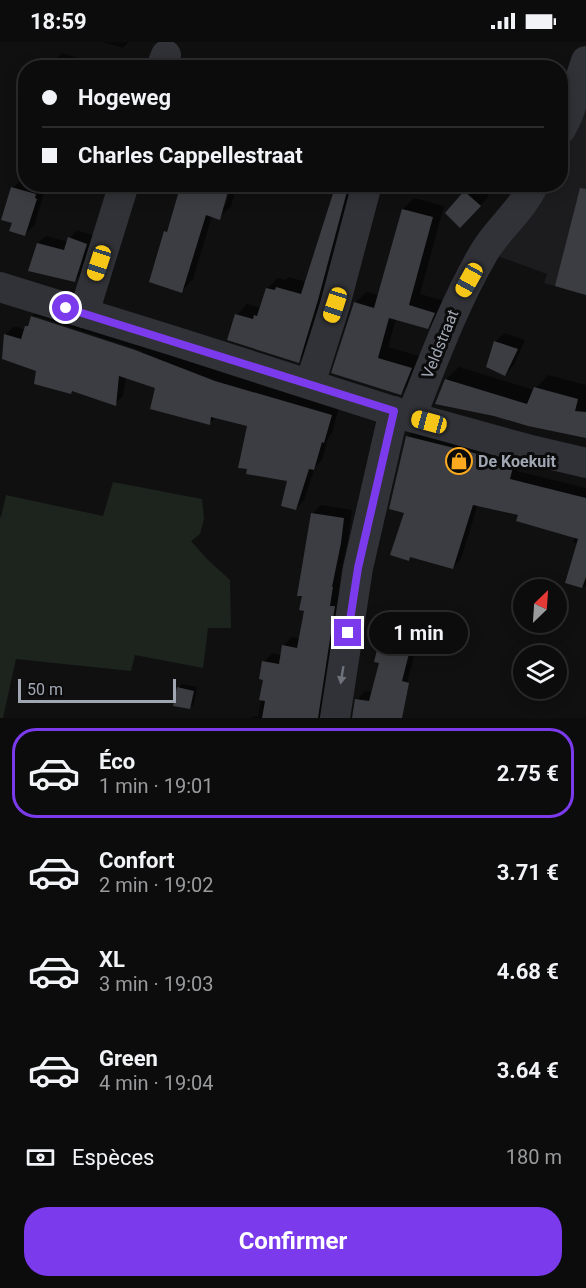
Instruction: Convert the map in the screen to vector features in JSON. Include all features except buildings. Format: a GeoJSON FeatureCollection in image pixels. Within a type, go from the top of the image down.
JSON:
{"type":"FeatureCollection","features":[{"type":"Feature","properties":{"kind":"street"},"geometry":{"type":"LineString","coordinates":[[568,115],[586,61]]}},
{"type":"Feature","properties":{"kind":"street"},"geometry":{"type":"LineString","coordinates":[[84,313],[122,192]]}},
{"type":"Feature","properties":{"kind":"street"},"geometry":{"type":"LineString","coordinates":[[310,384],[335,305],[365,192]]}},
{"type":"Feature","properties":{"kind":"street","name":"Veldstraat"},"geometry":{"type":"LineString","coordinates":[[335,718],[358,568],[402,414],[484,251],[531,192]]}},
{"type":"Feature","properties":{"kind":"street"},"geometry":{"type":"LineString","coordinates":[[0,287],[402,414],[586,463]]}},
{"type":"Feature","properties":{"kind":"shaded area"},"geometry":{"type":"Polygon","coordinates":[[[586,82],[586,295],[544,283],[547,274],[495,255],[537,192],[568,192],[568,130],[586,82]]]}},
{"type":"Feature","properties":{"kind":"shaded area"},"geometry":{"type":"Polygon","coordinates":[[[113,482],[202,499],[204,519],[200,534],[191,541],[230,580],[231,628],[208,628],[203,668],[135,655],[131,671],[16,659],[3,718],[0,718],[0,517],[6,495],[103,516],[113,482]]]}},
{"type":"Feature","properties":{"kind":"place","name":"De Koekuit"},"geometry":{"type":"Point","coordinates":[459,461]}},
{"type":"Feature","properties":{"kind":"route"},"geometry":{"type":"LineString","coordinates":[[66,308],[394,411],[358,568],[348,633]]}}]}
